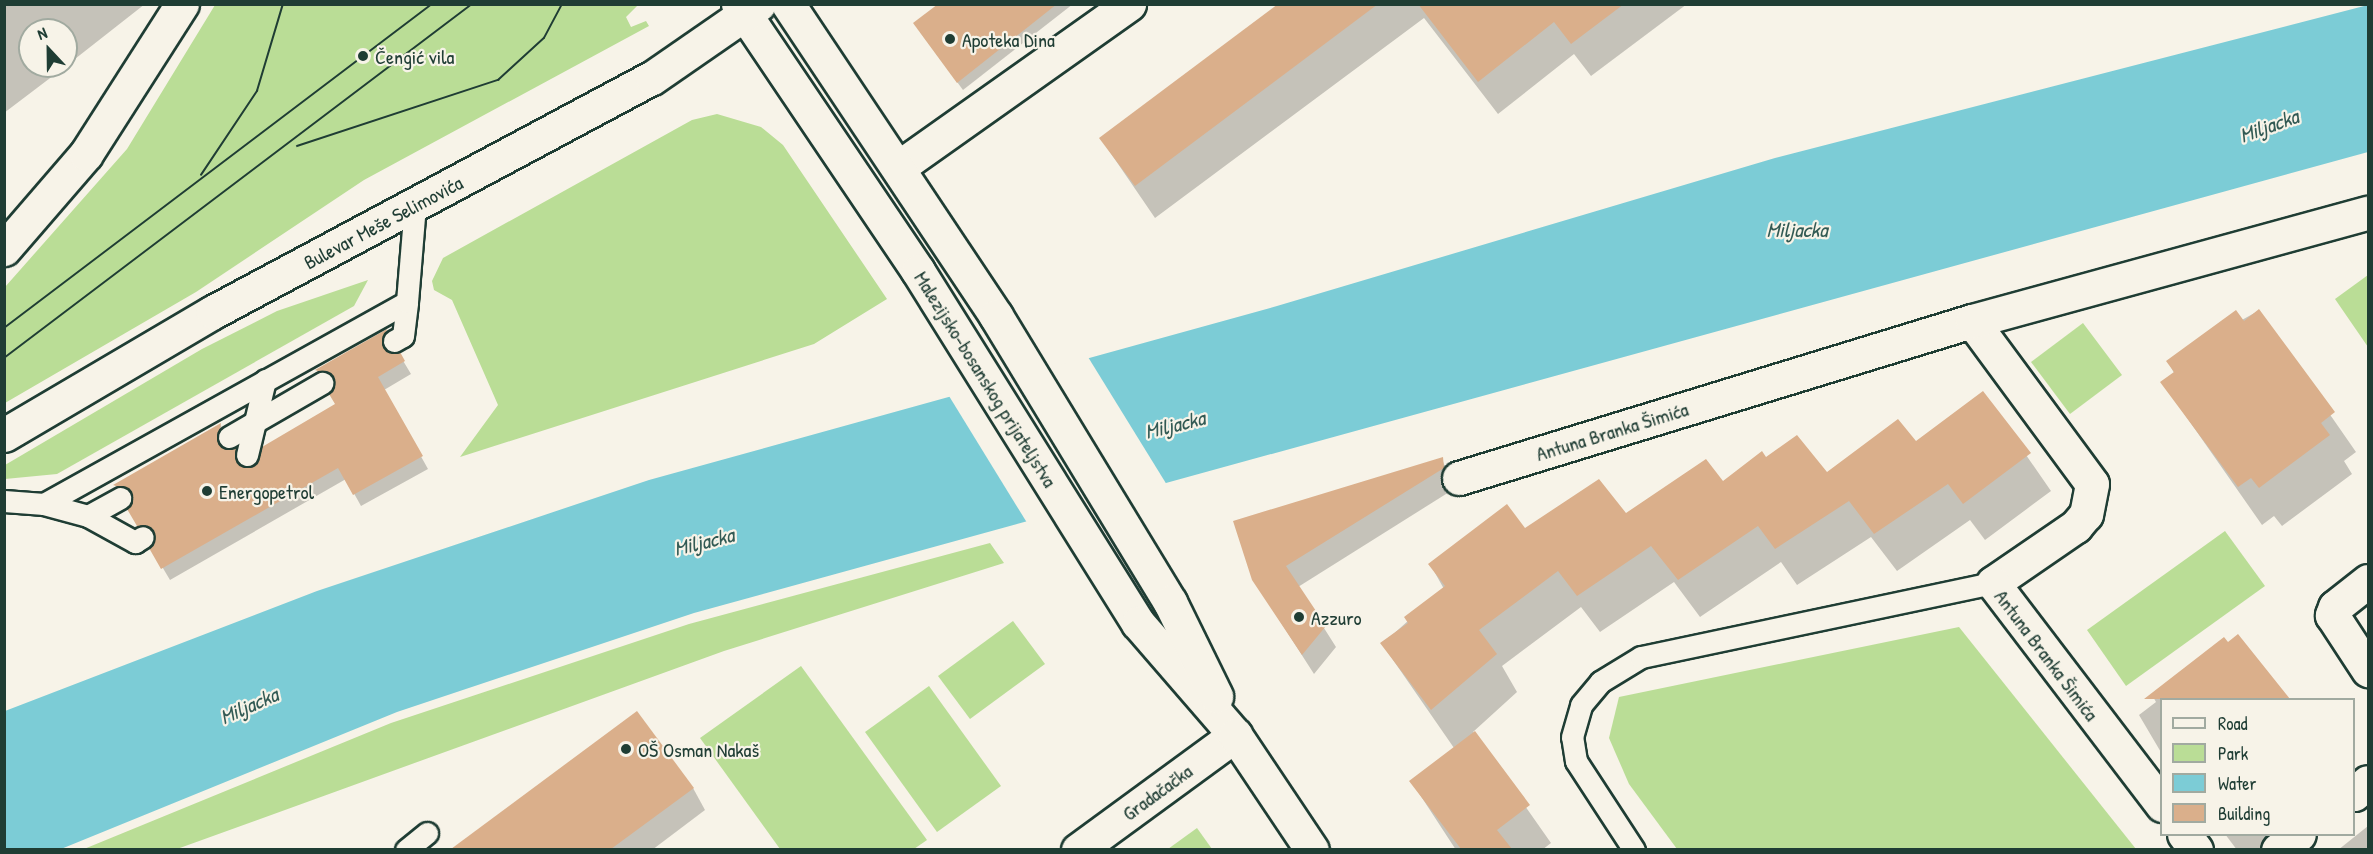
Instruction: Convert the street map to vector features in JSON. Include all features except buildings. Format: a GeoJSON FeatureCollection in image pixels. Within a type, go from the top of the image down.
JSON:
{"type":"FeatureCollection","features":[{"type":"Feature","properties":{"kind":"street"},"geometry":{"type":"LineString","coordinates":[[4,249],[86,154],[182,4]]}},
{"type":"Feature","properties":{"kind":"street","name":"Malezijsko-bosanskog prijateljstva"},"geometry":{"type":"LineString","coordinates":[[788,4],[899,167],[996,316],[1139,549],[1235,735],[1312,849]]}},
{"type":"Feature","properties":{"kind":"street"},"geometry":{"type":"LineString","coordinates":[[899,167],[992,106],[1129,4]]}},
{"type":"Feature","properties":{"kind":"street","name":"Malezijsko-bosanskog prijateljstva"},"geometry":{"type":"LineString","coordinates":[[747,8],[954,330],[1138,623],[1235,735]]}},
{"type":"Feature","properties":{"kind":"street","name":"Bulevar Meše Selimovića"},"geometry":{"type":"LineString","coordinates":[[4,435],[213,312],[652,78],[747,8]]}},
{"type":"Feature","properties":{"kind":"street","name":"Antuna Branka Šimića"},"geometry":{"type":"LineString","coordinates":[[1459,478],[1972,321],[2368,213]]}},
{"type":"Feature","properties":{"kind":"street","name":"Antuna Branka Šimića"},"geometry":{"type":"LineString","coordinates":[[1972,321],[2092,484],[2086,514],[2076,526],[1993,583],[2160,802]]}},
{"type":"Feature","properties":{"kind":"street"},"geometry":{"type":"LineString","coordinates":[[2368,581],[2335,607],[2332,615],[2368,670]]}},
{"type":"Feature","properties":{"kind":"street","name":"Gradačačka"},"geometry":{"type":"LineString","coordinates":[[1078,849],[1235,735]]}},
{"type":"Feature","properties":{"kind":"street"},"geometry":{"type":"LineString","coordinates":[[2355,793],[2368,782]]}},
{"type":"Feature","properties":{"kind":"street"},"geometry":{"type":"LineString","coordinates":[[2186,836],[2196,849]]}},
{"type":"Feature","properties":{"kind":"street"},"geometry":{"type":"LineString","coordinates":[[2278,849],[2295,836]]}},
{"type":"Feature","properties":{"kind":"lane"},"geometry":{"type":"LineString","coordinates":[[992,106],[985,97],[988,89],[1100,4]]}},
{"type":"Feature","properties":{"kind":"lane"},"geometry":{"type":"LineString","coordinates":[[394,341],[403,336],[415,205]]}},
{"type":"Feature","properties":{"kind":"lane"},"geometry":{"type":"LineString","coordinates":[[44,504],[407,302]]}},
{"type":"Feature","properties":{"kind":"lane"},"geometry":{"type":"LineString","coordinates":[[247,455],[265,380]]}},
{"type":"Feature","properties":{"kind":"lane"},"geometry":{"type":"LineString","coordinates":[[229,436],[322,383]]}},
{"type":"Feature","properties":{"kind":"lane"},"geometry":{"type":"LineString","coordinates":[[88,516],[120,498]]}},
{"type":"Feature","properties":{"kind":"lane"},"geometry":{"type":"LineString","coordinates":[[4,501],[44,504],[88,516],[135,542],[143,537]]}},
{"type":"Feature","properties":{"kind":"lane"},"geometry":{"type":"LineString","coordinates":[[1634,849],[1576,761],[1572,737],[1581,705],[1600,682],[1641,657],[1993,583]]}},
{"type":"Feature","properties":{"kind":"lane"},"geometry":{"type":"LineString","coordinates":[[406,849],[427,833]]}},
{"type":"Feature","properties":{"kind":"green space"},"geometry":{"type":"Polygon","coordinates":[[[215,5],[638,5],[626,17],[631,27],[646,21],[649,26],[364,180],[196,292],[5,403],[5,287],[127,149],[215,5]]]}},
{"type":"Feature","properties":{"kind":"green space"},"geometry":{"type":"Polygon","coordinates":[[[717,114],[761,127],[783,145],[887,299],[814,344],[460,457],[498,405],[452,300],[434,290],[432,281],[443,258],[692,120],[717,114]]]}},
{"type":"Feature","properties":{"kind":"green space"},"geometry":{"type":"Polygon","coordinates":[[[2368,275],[2368,347],[2335,299],[2368,275]]]}},
{"type":"Feature","properties":{"kind":"green space"},"geometry":{"type":"Polygon","coordinates":[[[368,280],[354,306],[57,474],[5,479],[5,465],[202,349],[277,311],[368,280]]]}},
{"type":"Feature","properties":{"kind":"green space"},"geometry":{"type":"Polygon","coordinates":[[[2083,323],[2122,375],[2070,414],[2031,362],[2083,323]]]}},
{"type":"Feature","properties":{"kind":"green space"},"geometry":{"type":"Polygon","coordinates":[[[2225,531],[2265,586],[2126,686],[2087,630],[2225,531]]]}},
{"type":"Feature","properties":{"kind":"green space"},"geometry":{"type":"Polygon","coordinates":[[[990,543],[1004,563],[724,651],[177,849],[84,849],[391,723],[689,624],[990,543]]]}},
{"type":"Feature","properties":{"kind":"green space"},"geometry":{"type":"Polygon","coordinates":[[[1013,621],[1045,664],[970,719],[938,676],[1013,621]]]}},
{"type":"Feature","properties":{"kind":"green space"},"geometry":{"type":"Polygon","coordinates":[[[1959,627],[2136,849],[1677,849],[1629,784],[1609,738],[1619,697],[1959,627]]]}},
{"type":"Feature","properties":{"kind":"green space"},"geometry":{"type":"Polygon","coordinates":[[[801,666],[927,840],[914,849],[780,849],[700,738],[801,666]]]}},
{"type":"Feature","properties":{"kind":"green space"},"geometry":{"type":"Polygon","coordinates":[[[929,686],[1001,786],[937,832],[865,732],[929,686]]]}},
{"type":"Feature","properties":{"kind":"green space"},"geometry":{"type":"Polygon","coordinates":[[[1197,828],[1212,849],[1168,849],[1197,828]]]}},
{"type":"Feature","properties":{"kind":"water","name":"Miljacka"},"geometry":{"type":"Polygon","coordinates":[[[2368,5],[2368,152],[694,613],[397,712],[61,849],[5,850],[5,711],[317,591],[649,480],[1277,306],[1775,158],[2368,5]]]}},
{"type":"Feature","properties":{"kind":"pier"},"geometry":{"type":"Polygon","coordinates":[[[1088,357],[1167,485],[1029,526],[949,396],[1088,357]]]}},
{"type":"Feature","properties":{"kind":"tram line"},"geometry":{"type":"LineString","coordinates":[[201,175],[257,91],[283,4]]}},
{"type":"Feature","properties":{"kind":"tram line"},"geometry":{"type":"LineString","coordinates":[[4,328],[432,4]]}},
{"type":"Feature","properties":{"kind":"tram line"},"geometry":{"type":"LineString","coordinates":[[4,358],[472,4]]}},
{"type":"Feature","properties":{"kind":"tram line"},"geometry":{"type":"LineString","coordinates":[[297,146],[498,80],[544,38],[562,4]]}},
{"type":"Feature","properties":{"kind":"place","name":"Apoteka Dina"},"geometry":{"type":"Point","coordinates":[950,39]}},
{"type":"Feature","properties":{"kind":"place","name":"Čengić vila"},"geometry":{"type":"Point","coordinates":[363,56]}},
{"type":"Feature","properties":{"kind":"place","name":"Energopetrol"},"geometry":{"type":"Point","coordinates":[207,491]}},
{"type":"Feature","properties":{"kind":"place","name":"Azzuro"},"geometry":{"type":"Point","coordinates":[1299,617]}},
{"type":"Feature","properties":{"kind":"place","name":"OŠ Osman Nakaš"},"geometry":{"type":"Point","coordinates":[626,749]}}]}
